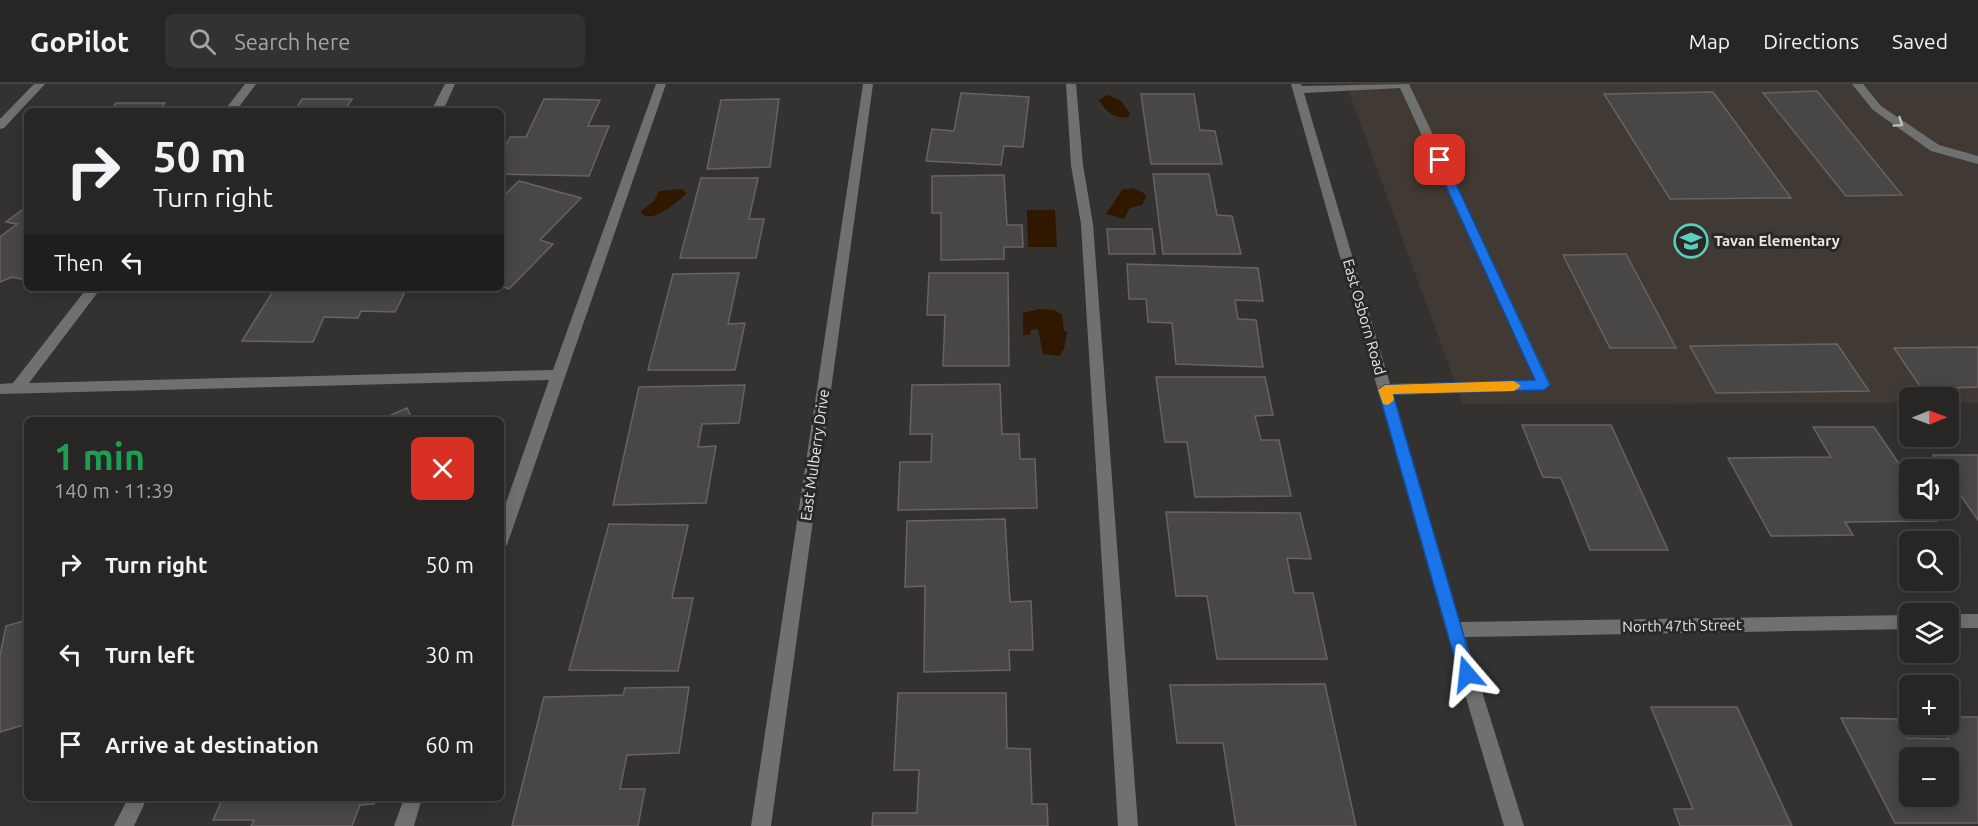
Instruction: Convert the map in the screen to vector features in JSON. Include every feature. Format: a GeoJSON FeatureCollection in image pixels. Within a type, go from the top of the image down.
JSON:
{"type":"FeatureCollection","features":[{"type":"Feature","properties":{"kind":"street"},"geometry":{"type":"LineString","coordinates":[[0,126],[40,84]]}},
{"type":"Feature","properties":{"kind":"street"},"geometry":{"type":"LineString","coordinates":[[232,108],[251,84]]}},
{"type":"Feature","properties":{"kind":"street"},"geometry":{"type":"LineString","coordinates":[[438,108],[450,84]]}},
{"type":"Feature","properties":{"kind":"street"},"geometry":{"type":"LineString","coordinates":[[504,531],[661,84]]}},
{"type":"Feature","properties":{"kind":"street","name":"East Mulberry Drive"},"geometry":{"type":"LineString","coordinates":[[761,826],[868,84]]}},
{"type":"Feature","properties":{"kind":"street"},"geometry":{"type":"LineString","coordinates":[[1071,84],[1077,165],[1088,224],[1128,826]]}},
{"type":"Feature","properties":{"kind":"street"},"geometry":{"type":"LineString","coordinates":[[1297,87],[1404,84],[1544,385],[1385,390]]}},
{"type":"Feature","properties":{"kind":"street"},"geometry":{"type":"LineString","coordinates":[[1857,84],[1877,108],[1935,148],[1978,160]]}},
{"type":"Feature","properties":{"kind":"street","name":"East Osborn Road"},"geometry":{"type":"LineString","coordinates":[[1297,87],[1454,630],[1514,826]]}},
{"type":"Feature","properties":{"kind":"street"},"geometry":{"type":"LineString","coordinates":[[17,389],[92,291]]}},
{"type":"Feature","properties":{"kind":"street"},"geometry":{"type":"LineString","coordinates":[[0,389],[558,375]]}},
{"type":"Feature","properties":{"kind":"street"},"geometry":{"type":"LineString","coordinates":[[1959,621],[1978,621]]}},
{"type":"Feature","properties":{"kind":"street","name":"North 47th Street"},"geometry":{"type":"LineString","coordinates":[[1454,630],[1899,622]]}},
{"type":"Feature","properties":{"kind":"street"},"geometry":{"type":"LineString","coordinates":[[124,826],[136,801]]}},
{"type":"Feature","properties":{"kind":"street"},"geometry":{"type":"LineString","coordinates":[[404,826],[412,801]]}},
{"type":"Feature","properties":{"kind":"shaded area","name":"Tavan Elementary"},"geometry":{"type":"Polygon","coordinates":[[[1346,84],[1978,84],[1978,403],[1959,403],[1959,387],[1899,387],[1899,403],[1463,404],[1346,84]]]}},
{"type":"Feature","properties":{"kind":"shaded area"},"geometry":{"type":"Polygon","coordinates":[[[1107,95],[1120,100],[1130,113],[1128,117],[1115,116],[1104,108],[1099,100],[1107,95]]]}},
{"type":"Feature","properties":{"kind":"shaded area"},"geometry":{"type":"Polygon","coordinates":[[[1133,188],[1144,193],[1146,197],[1142,205],[1130,208],[1124,219],[1106,214],[1122,190],[1133,188]]]}},
{"type":"Feature","properties":{"kind":"shaded area"},"geometry":{"type":"Polygon","coordinates":[[[681,189],[687,193],[666,210],[653,216],[642,214],[641,211],[654,201],[659,191],[681,189]]]}},
{"type":"Feature","properties":{"kind":"shaded area"},"geometry":{"type":"Polygon","coordinates":[[[1027,210],[1055,210],[1057,247],[1028,247],[1027,210]]]}},
{"type":"Feature","properties":{"kind":"shaded area"},"geometry":{"type":"Polygon","coordinates":[[[1039,309],[1054,310],[1062,315],[1064,331],[1067,332],[1064,349],[1059,356],[1043,354],[1038,329],[1031,330],[1030,335],[1023,335],[1023,313],[1039,309]]]}},
{"type":"Feature","properties":{"kind":"building"},"geometry":{"type":"Polygon","coordinates":[[[1817,91],[1902,195],[1846,196],[1763,93],[1817,91]]]}},
{"type":"Feature","properties":{"kind":"building"},"geometry":{"type":"Polygon","coordinates":[[[1713,92],[1791,198],[1670,199],[1604,94],[1713,92]]]}},
{"type":"Feature","properties":{"kind":"building"},"geometry":{"type":"Polygon","coordinates":[[[961,93],[1029,97],[1023,147],[1004,146],[1001,165],[926,161],[932,129],[954,131],[961,93]]]}},
{"type":"Feature","properties":{"kind":"building"},"geometry":{"type":"Polygon","coordinates":[[[1141,94],[1194,94],[1200,130],[1215,131],[1222,164],[1151,164],[1141,94]]]}},
{"type":"Feature","properties":{"kind":"building"},"geometry":{"type":"Polygon","coordinates":[[[302,99],[352,99],[346,108],[296,108],[302,99]]]}},
{"type":"Feature","properties":{"kind":"building"},"geometry":{"type":"Polygon","coordinates":[[[544,99],[600,100],[588,126],[609,126],[589,176],[504,174],[504,149],[510,137],[526,137],[544,99]]]}},
{"type":"Feature","properties":{"kind":"building"},"geometry":{"type":"Polygon","coordinates":[[[779,99],[770,167],[707,169],[721,100],[779,99]]]}},
{"type":"Feature","properties":{"kind":"building"},"geometry":{"type":"Polygon","coordinates":[[[116,103],[165,103],[161,108],[112,108],[116,103]]]}},
{"type":"Feature","properties":{"kind":"building"},"geometry":{"type":"Polygon","coordinates":[[[1153,174],[1209,174],[1217,215],[1232,216],[1241,254],[1163,254],[1153,174]]]}},
{"type":"Feature","properties":{"kind":"building"},"geometry":{"type":"Polygon","coordinates":[[[1004,175],[1007,225],[1022,225],[1023,247],[1004,247],[1004,259],[941,260],[941,213],[932,213],[932,176],[1004,175]]]}},
{"type":"Feature","properties":{"kind":"building"},"geometry":{"type":"Polygon","coordinates":[[[701,178],[758,178],[749,219],[764,219],[756,258],[680,258],[701,178]]]}},
{"type":"Feature","properties":{"kind":"building"},"geometry":{"type":"Polygon","coordinates":[[[519,181],[581,198],[540,240],[553,244],[509,289],[504,287],[504,195],[519,181]]]}},
{"type":"Feature","properties":{"kind":"building"},"geometry":{"type":"Polygon","coordinates":[[[24,208],[24,279],[12,277],[0,282],[0,237],[17,224],[6,222],[24,208]]]}},
{"type":"Feature","properties":{"kind":"building"},"geometry":{"type":"Polygon","coordinates":[[[1107,229],[1152,229],[1155,254],[1109,254],[1107,229]]]}},
{"type":"Feature","properties":{"kind":"building"},"geometry":{"type":"Polygon","coordinates":[[[1626,254],[1676,348],[1610,348],[1563,255],[1626,254]]]}},
{"type":"Feature","properties":{"kind":"building"},"geometry":{"type":"Polygon","coordinates":[[[1127,264],[1258,268],[1263,301],[1235,300],[1238,319],[1256,320],[1263,367],[1176,364],[1172,323],[1148,322],[1146,299],[1129,299],[1127,264]]]}},
{"type":"Feature","properties":{"kind":"building"},"geometry":{"type":"Polygon","coordinates":[[[739,273],[728,324],[745,323],[735,370],[648,370],[673,274],[739,273]]]}},
{"type":"Feature","properties":{"kind":"building"},"geometry":{"type":"Polygon","coordinates":[[[929,273],[1008,273],[1009,366],[943,366],[945,315],[927,315],[929,273]]]}},
{"type":"Feature","properties":{"kind":"building"},"geometry":{"type":"Polygon","coordinates":[[[273,291],[406,291],[395,312],[361,311],[358,318],[324,317],[313,342],[242,341],[273,291]]]}},
{"type":"Feature","properties":{"kind":"building"},"geometry":{"type":"Polygon","coordinates":[[[1837,344],[1869,391],[1716,393],[1690,346],[1837,344]]]}},
{"type":"Feature","properties":{"kind":"building"},"geometry":{"type":"Polygon","coordinates":[[[1978,347],[1978,387],[1921,387],[1894,348],[1978,347]]]}},
{"type":"Feature","properties":{"kind":"building"},"geometry":{"type":"Polygon","coordinates":[[[1156,377],[1265,377],[1273,415],[1255,416],[1261,440],[1279,440],[1291,496],[1195,497],[1187,442],[1165,442],[1156,377]]]}},
{"type":"Feature","properties":{"kind":"building"},"geometry":{"type":"Polygon","coordinates":[[[1000,384],[1002,434],[1019,434],[1020,459],[1035,459],[1037,508],[898,510],[900,462],[931,462],[932,434],[910,434],[912,385],[1000,384]]]}},
{"type":"Feature","properties":{"kind":"building"},"geometry":{"type":"Polygon","coordinates":[[[745,385],[739,423],[702,424],[698,447],[716,446],[706,503],[613,505],[639,387],[745,385]]]}},
{"type":"Feature","properties":{"kind":"building"},"geometry":{"type":"Polygon","coordinates":[[[407,408],[412,417],[387,417],[407,408]]]}},
{"type":"Feature","properties":{"kind":"building"},"geometry":{"type":"Polygon","coordinates":[[[1522,425],[1611,425],[1668,550],[1590,550],[1561,478],[1543,477],[1522,425]]]}},
{"type":"Feature","properties":{"kind":"building"},"geometry":{"type":"Polygon","coordinates":[[[1813,427],[1874,427],[1899,464],[1899,519],[1936,519],[1937,521],[1845,522],[1853,535],[1771,536],[1728,458],[1831,457],[1813,427]]]}},
{"type":"Feature","properties":{"kind":"building"},"geometry":{"type":"Polygon","coordinates":[[[1933,455],[1978,455],[1978,520],[1959,493],[1959,459],[1936,459],[1933,455]]]}},
{"type":"Feature","properties":{"kind":"building"},"geometry":{"type":"Polygon","coordinates":[[[1166,512],[1300,513],[1311,559],[1287,558],[1294,593],[1313,593],[1327,659],[1217,659],[1207,596],[1176,596],[1166,512]]]}},
{"type":"Feature","properties":{"kind":"building"},"geometry":{"type":"Polygon","coordinates":[[[1005,519],[1010,602],[1031,601],[1033,650],[1009,650],[1010,670],[924,672],[925,586],[905,587],[907,521],[1005,519]]]}},
{"type":"Feature","properties":{"kind":"building"},"geometry":{"type":"Polygon","coordinates":[[[609,524],[688,525],[672,598],[693,598],[678,671],[569,670],[609,524]]]}},
{"type":"Feature","properties":{"kind":"building"},"geometry":{"type":"Polygon","coordinates":[[[24,616],[24,725],[0,732],[0,655],[6,626],[23,621],[24,616]]]}},
{"type":"Feature","properties":{"kind":"building"},"geometry":{"type":"Polygon","coordinates":[[[1325,684],[1356,826],[1236,826],[1223,743],[1177,743],[1170,685],[1325,684]]]}},
{"type":"Feature","properties":{"kind":"building"},"geometry":{"type":"Polygon","coordinates":[[[689,687],[679,753],[627,755],[620,789],[645,789],[638,826],[512,826],[544,697],[623,695],[625,688],[689,687]]]}},
{"type":"Feature","properties":{"kind":"building"},"geometry":{"type":"Polygon","coordinates":[[[898,693],[1006,693],[1007,748],[1030,749],[1032,804],[1047,804],[1048,826],[872,826],[873,813],[917,813],[919,770],[894,770],[898,693]]]}},
{"type":"Feature","properties":{"kind":"building"},"geometry":{"type":"Polygon","coordinates":[[[1651,707],[1737,707],[1792,826],[1680,826],[1674,809],[1693,809],[1651,707]]]}},
{"type":"Feature","properties":{"kind":"building"},"geometry":{"type":"Polygon","coordinates":[[[1959,717],[1978,717],[1978,823],[1895,823],[1841,718],[1896,719],[1899,724],[1899,735],[1905,735],[1907,738],[1949,739],[1947,735],[1959,735],[1959,717]]]}},
{"type":"Feature","properties":{"kind":"building"},"geometry":{"type":"Polygon","coordinates":[[[222,801],[375,801],[374,804],[360,805],[352,826],[251,826],[254,820],[213,820],[222,801]]]}},
{"type":"Feature","properties":{"kind":"slow traffic"},"geometry":{"type":"LineString","coordinates":[[1388,400],[1385,390],[1514,386]]}},
{"type":"Feature","properties":{"kind":"place","name":"Tavan Elementary"},"geometry":{"type":"Point","coordinates":[1691,241]}},
{"type":"Feature","properties":{"kind":"route"},"geometry":{"type":"LineString","coordinates":[[1440,160],[1544,385],[1385,390],[1467,674]]}}]}
